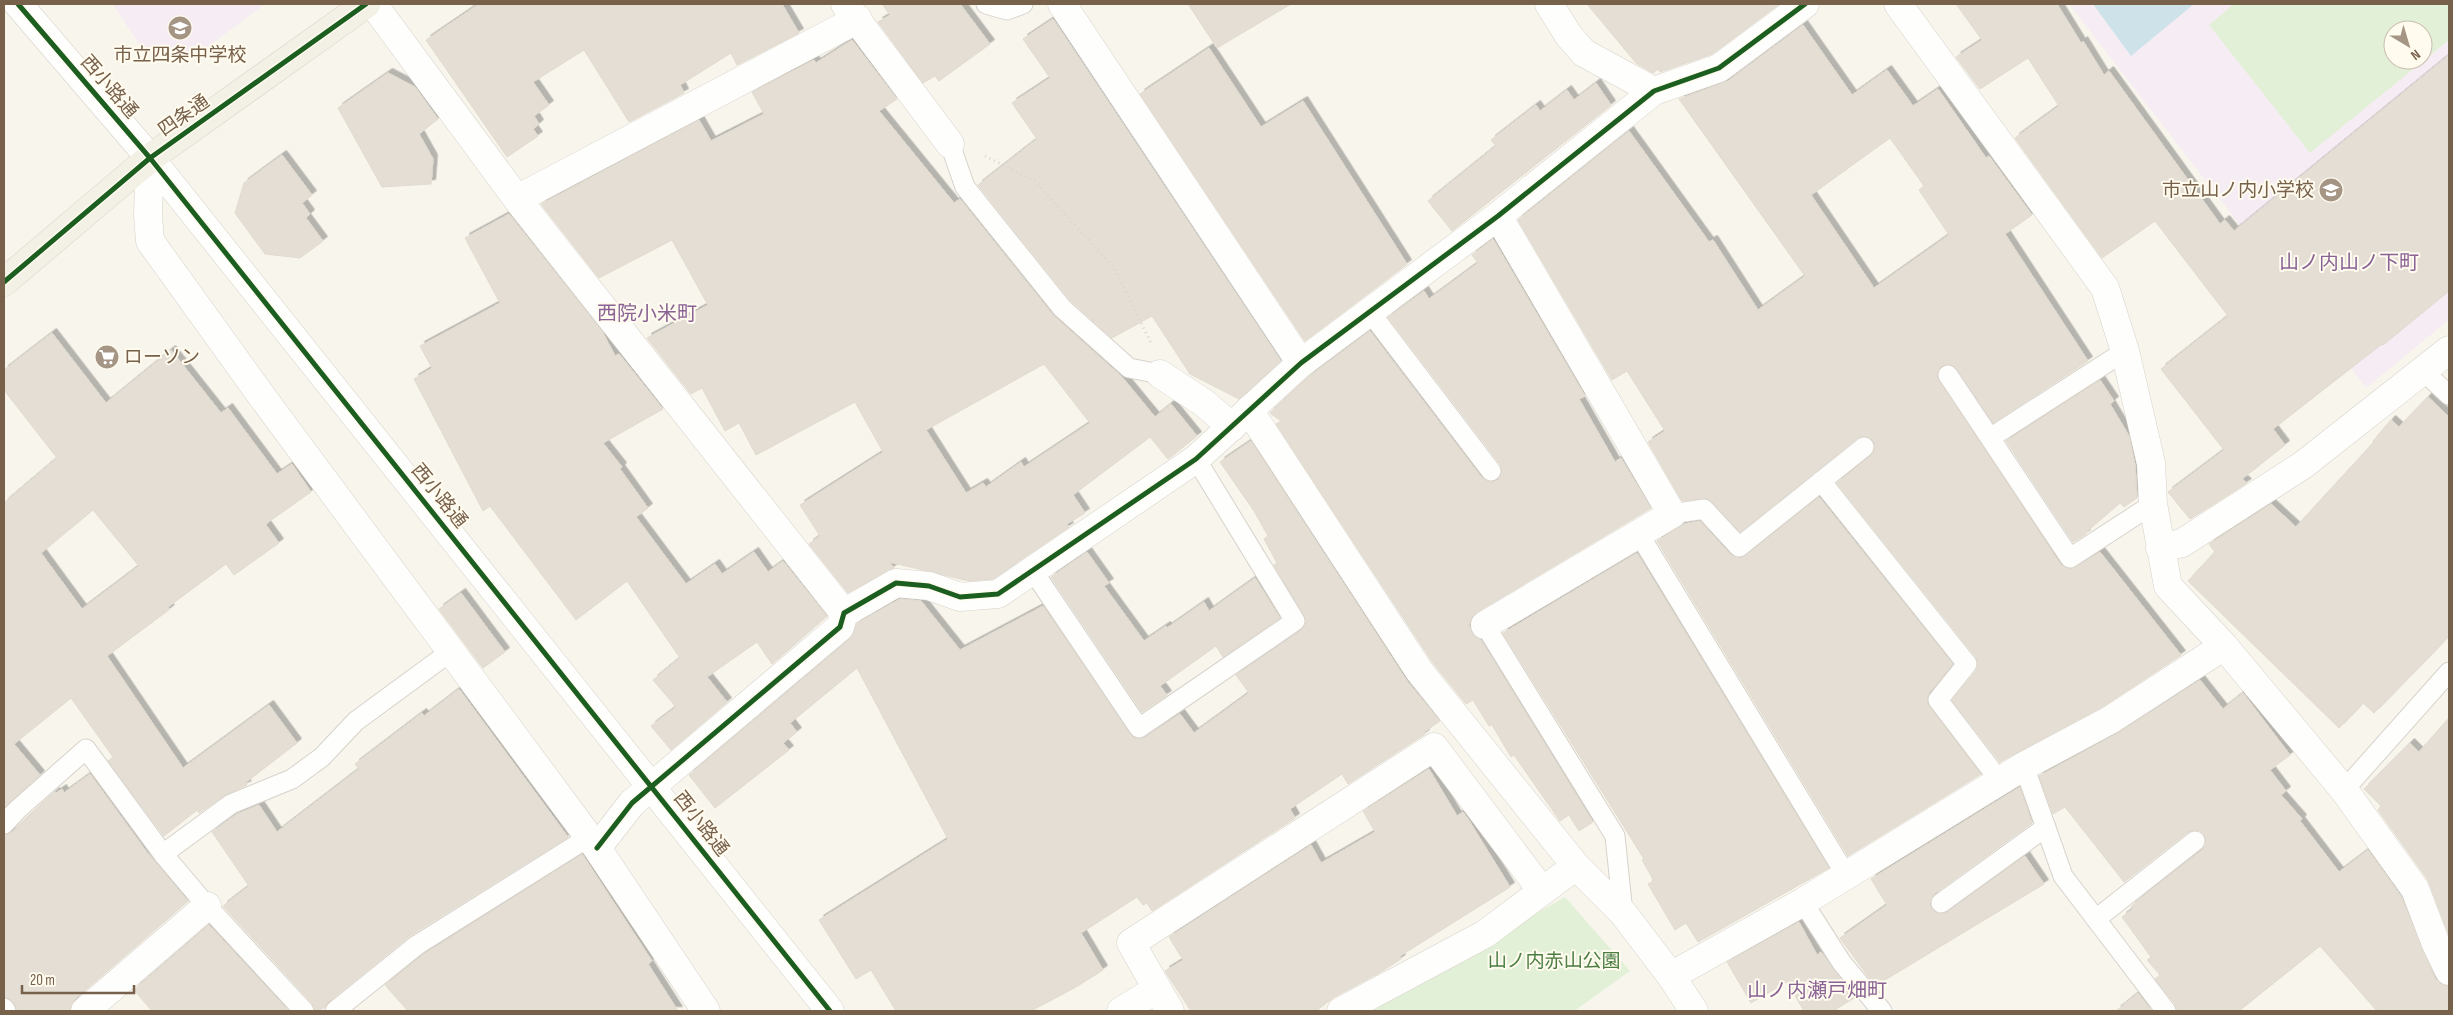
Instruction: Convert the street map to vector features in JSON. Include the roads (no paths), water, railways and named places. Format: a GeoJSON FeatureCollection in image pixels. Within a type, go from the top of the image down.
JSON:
{"type":"FeatureCollection","features":[{"type":"Feature","properties":{"kind":"main road","name":"四条通"},"geometry":{"type":"LineString","coordinates":[[4,282],[150,158],[366,4]]}},
{"type":"Feature","properties":{"kind":"street","name":"西小路通"},"geometry":{"type":"LineString","coordinates":[[18,4],[150,158],[830,1011]]}},
{"type":"Feature","properties":{"kind":"street"},"geometry":{"type":"LineString","coordinates":[[373,4],[517,199],[844,613]]}},
{"type":"Feature","properties":{"kind":"street"},"geometry":{"type":"LineString","coordinates":[[1062,4],[1302,363]]}},
{"type":"Feature","properties":{"kind":"street"},"geometry":{"type":"LineString","coordinates":[[1549,4],[1569,36],[1584,54],[1654,91]]}},
{"type":"Feature","properties":{"kind":"street"},"geometry":{"type":"LineString","coordinates":[[593,843],[632,803],[840,627],[844,613],[896,583],[930,586],[960,597],[998,594],[1196,459],[1302,363],[1498,216],[1654,91],[1719,68],[1805,4]]}},
{"type":"Feature","properties":{"kind":"street"},"geometry":{"type":"LineString","coordinates":[[1898,4],[2105,288],[2124,351],[2151,463],[2153,504],[2168,586],[2224,646],[2344,790],[2415,889],[2436,944],[2449,971]]}},
{"type":"Feature","properties":{"kind":"street"},"geometry":{"type":"LineString","coordinates":[[517,199],[851,11],[950,144]]}},
{"type":"Feature","properties":{"kind":"street"},"geometry":{"type":"LineString","coordinates":[[150,158],[148,215],[150,241],[450,652],[593,843],[706,1011]]}},
{"type":"Feature","properties":{"kind":"street"},"geometry":{"type":"LineString","coordinates":[[1485,625],[1672,514],[1498,216]]}},
{"type":"Feature","properties":{"kind":"street"},"geometry":{"type":"LineString","coordinates":[[2160,548],[2182,543],[2304,465],[2449,350]]}},
{"type":"Feature","properties":{"kind":"street"},"geometry":{"type":"LineString","coordinates":[[1160,374],[1204,403],[1241,419],[1420,672],[1576,866],[1623,913],[1671,976],[1694,1011]]}},
{"type":"Feature","properties":{"kind":"street"},"geometry":{"type":"LineString","coordinates":[[1671,976],[1803,902],[2024,766],[2110,720],[2224,646]]}},
{"type":"Feature","properties":{"kind":"street"},"geometry":{"type":"LineString","coordinates":[[1121,1011],[1164,1000],[1131,943],[1434,747],[1547,887]]}},
{"type":"Feature","properties":{"kind":"street"},"geometry":{"type":"LineString","coordinates":[[1341,1011],[1485,934],[1576,866]]}},
{"type":"Feature","properties":{"kind":"street"},"geometry":{"type":"LineString","coordinates":[[85,1011],[207,906]]}},
{"type":"Feature","properties":{"kind":"lane"},"geometry":{"type":"LineString","coordinates":[[986,4],[1007,10],[1023,4]]}},
{"type":"Feature","properties":{"kind":"lane"},"geometry":{"type":"LineString","coordinates":[[950,144],[965,187],[1062,308],[1129,368],[1160,374]]}},
{"type":"Feature","properties":{"kind":"lane"},"geometry":{"type":"LineString","coordinates":[[1370,312],[1491,471]]}},
{"type":"Feature","properties":{"kind":"lane"},"geometry":{"type":"LineString","coordinates":[[1990,438],[2124,351]]}},
{"type":"Feature","properties":{"kind":"lane"},"geometry":{"type":"LineString","coordinates":[[2424,371],[2449,396]]}},
{"type":"Feature","properties":{"kind":"lane"},"geometry":{"type":"LineString","coordinates":[[1948,375],[2070,558],[2153,504]]}},
{"type":"Feature","properties":{"kind":"lane"},"geometry":{"type":"LineString","coordinates":[[1672,514],[1704,509],[1738,548],[1864,447]]}},
{"type":"Feature","properties":{"kind":"lane"},"geometry":{"type":"LineString","coordinates":[[1033,571],[1139,728],[1295,621],[1196,459]]}},
{"type":"Feature","properties":{"kind":"lane"},"geometry":{"type":"LineString","coordinates":[[1821,482],[1967,664],[1938,700],[2000,781]]}},
{"type":"Feature","properties":{"kind":"lane"},"geometry":{"type":"LineString","coordinates":[[1639,534],[1846,875]]}},
{"type":"Feature","properties":{"kind":"lane"},"geometry":{"type":"LineString","coordinates":[[1485,625],[1615,836],[1623,913]]}},
{"type":"Feature","properties":{"kind":"lane"},"geometry":{"type":"LineString","coordinates":[[163,854],[231,804],[292,779],[322,757],[356,721],[450,652]]}},
{"type":"Feature","properties":{"kind":"lane"},"geometry":{"type":"LineString","coordinates":[[2344,790],[2449,672]]}},
{"type":"Feature","properties":{"kind":"lane"},"geometry":{"type":"LineString","coordinates":[[4,824],[17,810],[86,749],[163,854],[207,906],[304,1011]]}},
{"type":"Feature","properties":{"kind":"lane"},"geometry":{"type":"LineString","coordinates":[[2024,766],[2063,876],[2166,1011]]}},
{"type":"Feature","properties":{"kind":"lane"},"geometry":{"type":"LineString","coordinates":[[1942,903],[2046,827]]}},
{"type":"Feature","properties":{"kind":"lane"},"geometry":{"type":"LineString","coordinates":[[2096,919],[2195,841]]}},
{"type":"Feature","properties":{"kind":"lane"},"geometry":{"type":"LineString","coordinates":[[334,1011],[417,945],[593,843]]}},
{"type":"Feature","properties":{"kind":"lane"},"geometry":{"type":"LineString","coordinates":[[1803,902],[1842,963],[1882,1011]]}},
{"type":"Feature","properties":{"kind":"water"},"geometry":{"type":"Polygon","coordinates":[[[2093,4],[2194,4],[2131,56],[2093,4]]]}},
{"type":"Feature","properties":{"kind":"place","name":"市立四条中学校"},"geometry":{"type":"Point","coordinates":[180,28]}},
{"type":"Feature","properties":{"kind":"place","name":"市立山ノ内小学校"},"geometry":{"type":"Point","coordinates":[2331,190]}},
{"type":"Feature","properties":{"kind":"place","name":"ローソン"},"geometry":{"type":"Point","coordinates":[107,357]}},
{"type":"Feature","properties":{"kind":"district","name":"山ノ内山ノ下町"},"geometry":{"type":"Point","coordinates":[2349,263]}},
{"type":"Feature","properties":{"kind":"district","name":"西院小米町"},"geometry":{"type":"Point","coordinates":[647,314]}},
{"type":"Feature","properties":{"kind":"district","name":"山ノ内瀬戸畑町"},"geometry":{"type":"Point","coordinates":[1817,991]}},
{"type":"Feature","properties":{"kind":"park label","name":"山ノ内赤山公園"},"geometry":{"type":"Point","coordinates":[1554,961]}}]}
